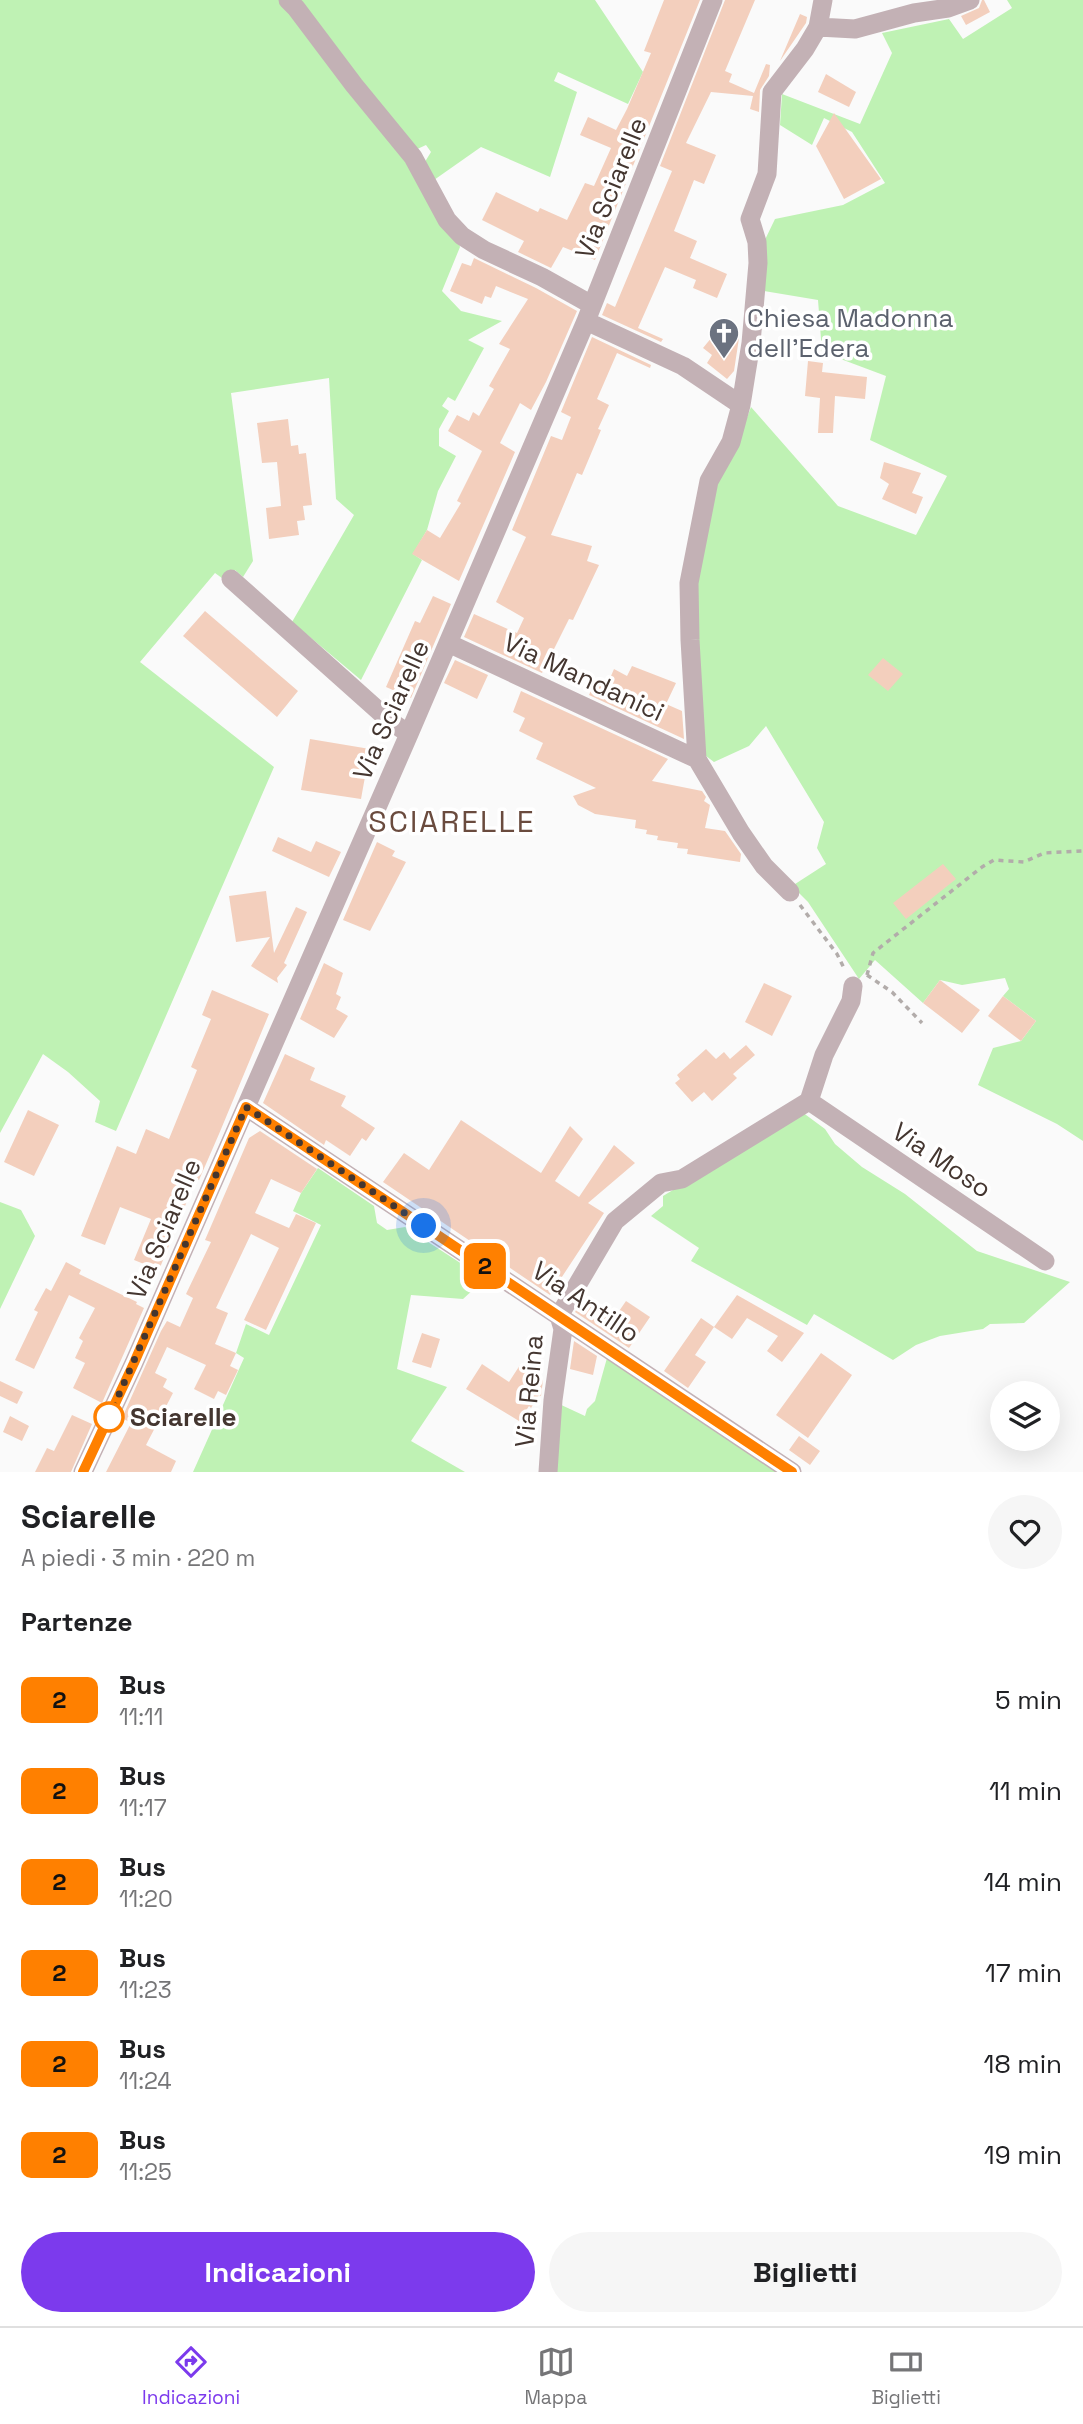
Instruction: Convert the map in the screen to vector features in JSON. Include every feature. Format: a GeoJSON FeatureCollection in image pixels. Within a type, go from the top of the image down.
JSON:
{"type":"FeatureCollection","features":[{"type":"Feature","properties":{"kind":"street"},"geometry":{"type":"LineString","coordinates":[[288,0],[413,156],[447,220],[462,236],[484,250],[542,277],[589,313],[683,366],[741,405]]}},
{"type":"Feature","properties":{"kind":"street","name":"Via Sciarelle"},"geometry":{"type":"LineString","coordinates":[[83,1472],[134,1363],[449,643],[589,313],[713,0]]}},
{"type":"Feature","properties":{"kind":"street"},"geometry":{"type":"LineString","coordinates":[[790,892],[764,866],[697,759],[690,640],[690,583],[709,481],[731,442],[741,405],[751,343],[758,263],[757,242],[750,219],[767,174],[772,92],[818,27],[823,0]]}},
{"type":"Feature","properties":{"kind":"street"},"geometry":{"type":"LineString","coordinates":[[818,27],[855,29],[914,13],[948,8],[970,0]]}},
{"type":"Feature","properties":{"kind":"street"},"geometry":{"type":"LineString","coordinates":[[231,579],[390,721],[409,734]]}},
{"type":"Feature","properties":{"kind":"street","name":"Via Mandanici"},"geometry":{"type":"LineString","coordinates":[[449,643],[697,759]]}},
{"type":"Feature","properties":{"kind":"street"},"geometry":{"type":"LineString","coordinates":[[559,1316],[615,1221],[661,1184],[682,1179],[809,1101],[824,1055],[860,981]]}},
{"type":"Feature","properties":{"kind":"street","name":"Via Moso"},"geometry":{"type":"LineString","coordinates":[[809,1101],[1045,1261]]}},
{"type":"Feature","properties":{"kind":"street","name":"Via Antillo"},"geometry":{"type":"LineString","coordinates":[[246,1107],[792,1472]]}},
{"type":"Feature","properties":{"kind":"street","name":"Via Reina"},"geometry":{"type":"LineString","coordinates":[[548,1472],[553,1400],[563,1329],[559,1316]]}},
{"type":"Feature","properties":{"kind":"path"},"geometry":{"type":"LineString","coordinates":[[860,981],[873,953],[994,860],[1024,862],[1044,853],[1083,851]]}},
{"type":"Feature","properties":{"kind":"path"},"geometry":{"type":"LineString","coordinates":[[790,892],[860,981],[892,992],[922,1023]]}},
{"type":"Feature","properties":{"kind":"green space"},"geometry":{"type":"Polygon","coordinates":[[[0,0],[280,0],[410,160],[458,239],[460,247],[442,291],[461,311],[502,321],[468,340],[484,348],[455,401],[448,397],[442,406],[449,411],[439,429],[439,446],[456,456],[438,491],[427,530],[413,554],[422,560],[361,680],[292,622],[354,515],[336,499],[329,378],[231,393],[253,561],[243,577],[235,570],[226,581],[215,573],[140,662],[274,767],[116,1131],[95,1122],[100,1101],[43,1054],[0,1133],[0,0]]]}},
{"type":"Feature","properties":{"kind":"green space"},"geometry":{"type":"Polygon","coordinates":[[[292,0],[595,0],[643,72],[628,104],[558,72],[554,81],[577,92],[550,177],[481,147],[434,180],[423,165],[431,152],[426,145],[413,151],[292,0]]]}},
{"type":"Feature","properties":{"kind":"green space"},"geometry":{"type":"Polygon","coordinates":[[[1007,0],[1083,0],[1083,1141],[1057,1124],[978,1085],[993,1048],[1021,1041],[1036,1021],[1003,996],[1009,989],[1005,978],[962,985],[940,980],[923,1003],[875,960],[859,979],[808,902],[792,886],[826,864],[817,848],[824,822],[766,726],[749,746],[714,762],[702,753],[694,584],[713,483],[737,444],[751,407],[838,506],[916,535],[947,476],[870,440],[886,376],[822,352],[818,300],[764,291],[762,246],[775,219],[843,205],[885,183],[852,132],[824,118],[812,145],[780,125],[782,94],[860,124],[892,53],[882,33],[949,19],[963,39],[1012,8],[1007,0]]]}},
{"type":"Feature","properties":{"kind":"green space"},"geometry":{"type":"Polygon","coordinates":[[[802,1112],[825,1129],[835,1144],[862,1167],[905,1194],[977,1251],[1070,1282],[1024,1323],[990,1324],[983,1329],[940,1336],[916,1345],[893,1360],[814,1314],[807,1325],[691,1261],[699,1248],[651,1216],[663,1206],[663,1196],[802,1112]]]}},
{"type":"Feature","properties":{"kind":"green space"},"geometry":{"type":"Polygon","coordinates":[[[318,1168],[374,1206],[377,1223],[387,1230],[405,1227],[485,1279],[463,1299],[411,1295],[397,1369],[447,1387],[411,1441],[465,1472],[193,1472],[244,1358],[236,1353],[246,1324],[269,1335],[321,1225],[293,1211],[301,1193],[318,1168]]]}},
{"type":"Feature","properties":{"kind":"green space"},"geometry":{"type":"Polygon","coordinates":[[[0,1202],[21,1210],[35,1236],[0,1309],[0,1202]]]}},
{"type":"Feature","properties":{"kind":"green space"},"geometry":{"type":"Polygon","coordinates":[[[607,1358],[779,1472],[555,1472],[557,1403],[585,1416],[587,1409],[595,1401],[607,1358]]]}},
{"type":"Feature","properties":{"kind":"building"},"geometry":{"type":"Polygon","coordinates":[[[664,0],[700,0],[595,260],[563,247],[551,268],[518,252],[524,241],[482,220],[496,192],[538,212],[540,208],[567,220],[585,183],[594,186],[611,148],[580,135],[588,117],[616,130],[651,53],[644,51],[664,0]]]}},
{"type":"Feature","properties":{"kind":"building"},"geometry":{"type":"Polygon","coordinates":[[[725,0],[755,0],[725,71],[732,74],[729,82],[754,93],[766,64],[770,65],[769,76],[760,90],[759,112],[750,109],[753,96],[711,92],[686,143],[716,155],[704,184],[694,180],[674,231],[697,241],[690,258],[727,274],[717,298],[693,288],[696,280],[665,267],[638,328],[663,339],[661,342],[602,315],[607,303],[615,307],[672,171],[660,166],[725,0]]]}},
{"type":"Feature","properties":{"kind":"building"},"geometry":{"type":"Polygon","coordinates":[[[982,0],[990,12],[966,25],[961,16],[979,8],[982,0]]]}},
{"type":"Feature","properties":{"kind":"building"},"geometry":{"type":"Polygon","coordinates":[[[800,14],[807,17],[806,23],[780,61],[800,14]]]}},
{"type":"Feature","properties":{"kind":"building"},"geometry":{"type":"Polygon","coordinates":[[[826,74],[856,92],[849,107],[818,92],[826,74]]]}},
{"type":"Feature","properties":{"kind":"building"},"geometry":{"type":"Polygon","coordinates":[[[834,113],[881,179],[844,199],[816,146],[834,113]]]}},
{"type":"Feature","properties":{"kind":"building"},"geometry":{"type":"Polygon","coordinates":[[[474,258],[577,311],[531,410],[520,403],[500,443],[515,452],[459,581],[412,554],[427,530],[440,538],[461,503],[457,501],[482,451],[448,431],[457,415],[469,421],[473,412],[479,416],[494,389],[489,386],[510,349],[499,344],[528,299],[496,286],[491,298],[485,296],[482,304],[450,291],[462,263],[471,266],[474,258]]]}},
{"type":"Feature","properties":{"kind":"building","name":"Chiesa Madonna dell'Edera"},"geometry":{"type":"Polygon","coordinates":[[[721,326],[734,338],[739,338],[734,371],[727,379],[707,363],[712,355],[703,348],[721,326]]]}},
{"type":"Feature","properties":{"kind":"building"},"geometry":{"type":"Polygon","coordinates":[[[592,337],[651,365],[650,368],[617,353],[597,399],[609,405],[598,429],[601,430],[582,475],[577,473],[551,535],[592,546],[587,561],[599,565],[573,620],[569,619],[542,673],[464,637],[474,614],[517,633],[524,618],[496,602],[526,537],[512,530],[551,436],[562,440],[571,417],[561,412],[592,337]]]}},
{"type":"Feature","properties":{"kind":"building"},"geometry":{"type":"Polygon","coordinates":[[[808,361],[823,363],[822,372],[867,377],[865,399],[835,396],[833,433],[818,433],[820,398],[805,396],[808,361]]]}},
{"type":"Feature","properties":{"kind":"building"},"geometry":{"type":"Polygon","coordinates":[[[288,419],[291,446],[298,445],[299,454],[306,453],[312,505],[303,506],[305,520],[297,521],[299,535],[269,539],[266,508],[281,506],[277,462],[262,463],[257,423],[288,419]]]}},
{"type":"Feature","properties":{"kind":"building"},"geometry":{"type":"Polygon","coordinates":[[[884,462],[921,473],[912,493],[923,497],[916,514],[882,499],[889,484],[880,478],[884,462]]]}},
{"type":"Feature","properties":{"kind":"building"},"geometry":{"type":"Polygon","coordinates":[[[433,596],[451,604],[411,698],[386,687],[415,621],[420,623],[433,596]]]}},
{"type":"Feature","properties":{"kind":"building"},"geometry":{"type":"Polygon","coordinates":[[[205,611],[298,691],[277,717],[183,636],[205,611]]]}},
{"type":"Feature","properties":{"kind":"building"},"geometry":{"type":"Polygon","coordinates":[[[883,658],[903,674],[888,691],[868,675],[883,658]]]}},
{"type":"Feature","properties":{"kind":"building"},"geometry":{"type":"Polygon","coordinates":[[[455,660],[488,675],[477,699],[444,683],[455,660]]]}},
{"type":"Feature","properties":{"kind":"building"},"geometry":{"type":"Polygon","coordinates":[[[632,666],[676,683],[666,704],[682,711],[684,739],[589,695],[597,678],[608,683],[614,669],[627,676],[632,666]]]}},
{"type":"Feature","properties":{"kind":"building"},"geometry":{"type":"Polygon","coordinates":[[[521,691],[668,759],[652,781],[702,791],[706,797],[704,801],[710,805],[705,828],[725,831],[741,854],[740,862],[687,854],[688,849],[677,848],[678,843],[657,840],[658,836],[646,834],[647,830],[635,828],[636,820],[595,814],[578,805],[573,796],[596,788],[536,759],[543,743],[519,731],[525,718],[513,712],[521,691]]]}},
{"type":"Feature","properties":{"kind":"building"},"geometry":{"type":"Polygon","coordinates":[[[310,739],[370,749],[361,799],[301,790],[310,739]]]}},
{"type":"Feature","properties":{"kind":"building"},"geometry":{"type":"Polygon","coordinates":[[[278,837],[311,852],[316,841],[341,852],[329,877],[272,851],[278,837]]]}},
{"type":"Feature","properties":{"kind":"building"},"geometry":{"type":"Polygon","coordinates":[[[377,842],[395,851],[392,856],[406,862],[370,931],[343,920],[377,842]]]}},
{"type":"Feature","properties":{"kind":"building"},"geometry":{"type":"Polygon","coordinates":[[[943,864],[956,879],[906,919],[893,903],[943,864]]]}},
{"type":"Feature","properties":{"kind":"building"},"geometry":{"type":"Polygon","coordinates":[[[266,891],[274,953],[296,907],[307,912],[284,963],[287,965],[277,978],[278,983],[251,966],[270,937],[236,942],[229,896],[266,891]]]}},
{"type":"Feature","properties":{"kind":"building"},"geometry":{"type":"Polygon","coordinates":[[[324,963],[343,973],[336,994],[341,997],[336,1009],[348,1016],[334,1038],[300,1019],[324,963]]]}},
{"type":"Feature","properties":{"kind":"building"},"geometry":{"type":"Polygon","coordinates":[[[940,980],[980,1010],[962,1033],[923,1003],[940,980]]]}},
{"type":"Feature","properties":{"kind":"building"},"geometry":{"type":"Polygon","coordinates":[[[764,983],[792,996],[772,1036],[745,1022],[764,983]]]}},
{"type":"Feature","properties":{"kind":"building"},"geometry":{"type":"Polygon","coordinates":[[[212,990],[269,1014],[159,1270],[134,1260],[151,1219],[120,1207],[105,1245],[81,1236],[117,1146],[136,1154],[146,1129],[169,1139],[197,1070],[191,1067],[211,1019],[202,1015],[212,990]]]}},
{"type":"Feature","properties":{"kind":"building"},"geometry":{"type":"Polygon","coordinates":[[[1003,996],[1036,1021],[1021,1041],[988,1016],[1003,996]]]}},
{"type":"Feature","properties":{"kind":"building"},"geometry":{"type":"Polygon","coordinates":[[[746,1045],[755,1055],[733,1074],[737,1078],[712,1101],[704,1092],[692,1102],[675,1083],[680,1079],[677,1075],[706,1049],[716,1059],[724,1052],[730,1059],[746,1045]]]}},
{"type":"Feature","properties":{"kind":"building"},"geometry":{"type":"Polygon","coordinates":[[[285,1054],[315,1068],[310,1080],[346,1096],[341,1106],[375,1128],[366,1141],[362,1138],[350,1156],[326,1140],[324,1145],[263,1103],[285,1054]]]}},
{"type":"Feature","properties":{"kind":"building"},"geometry":{"type":"Polygon","coordinates":[[[28,1110],[59,1125],[34,1176],[4,1162],[28,1110]]]}},
{"type":"Feature","properties":{"kind":"building"},"geometry":{"type":"Polygon","coordinates":[[[461,1120],[541,1173],[570,1126],[583,1139],[555,1181],[579,1197],[614,1145],[635,1163],[588,1203],[604,1213],[550,1295],[383,1182],[404,1153],[429,1170],[461,1120]]]}},
{"type":"Feature","properties":{"kind":"building"},"geometry":{"type":"Polygon","coordinates":[[[260,1131],[317,1169],[301,1193],[271,1179],[255,1213],[289,1228],[296,1214],[316,1223],[266,1330],[244,1320],[279,1248],[251,1234],[216,1308],[228,1313],[215,1344],[236,1353],[230,1366],[238,1370],[226,1395],[218,1391],[214,1399],[194,1389],[206,1365],[167,1347],[155,1373],[167,1379],[163,1387],[173,1393],[146,1445],[176,1461],[171,1472],[106,1472],[131,1423],[122,1418],[161,1331],[167,1321],[180,1327],[193,1298],[186,1294],[211,1242],[205,1240],[249,1138],[260,1131]]]}},
{"type":"Feature","properties":{"kind":"building"},"geometry":{"type":"Polygon","coordinates":[[[66,1262],[81,1270],[79,1274],[144,1308],[102,1403],[73,1388],[85,1363],[75,1358],[83,1341],[79,1338],[95,1308],[69,1295],[34,1369],[15,1360],[38,1312],[34,1310],[46,1288],[51,1291],[66,1262]]]}},
{"type":"Feature","properties":{"kind":"building"},"geometry":{"type":"Polygon","coordinates":[[[737,1295],[804,1333],[782,1362],[767,1351],[778,1336],[747,1318],[732,1339],[714,1327],[737,1295]]]}},
{"type":"Feature","properties":{"kind":"building"},"geometry":{"type":"Polygon","coordinates":[[[585,1296],[615,1317],[626,1301],[650,1317],[629,1348],[575,1312],[585,1296]]]}},
{"type":"Feature","properties":{"kind":"building"},"geometry":{"type":"Polygon","coordinates":[[[701,1318],[714,1327],[695,1355],[706,1362],[688,1388],[664,1371],[701,1318]]]}},
{"type":"Feature","properties":{"kind":"building"},"geometry":{"type":"Polygon","coordinates":[[[422,1333],[440,1339],[431,1368],[412,1362],[422,1333]]]}},
{"type":"Feature","properties":{"kind":"building"},"geometry":{"type":"Polygon","coordinates":[[[574,1341],[597,1356],[593,1375],[570,1369],[574,1341]]]}},
{"type":"Feature","properties":{"kind":"building"},"geometry":{"type":"Polygon","coordinates":[[[821,1353],[852,1375],[808,1438],[776,1415],[821,1353]]]}},
{"type":"Feature","properties":{"kind":"building"},"geometry":{"type":"Polygon","coordinates":[[[482,1364],[509,1382],[520,1365],[543,1380],[541,1396],[539,1395],[531,1408],[529,1406],[519,1421],[466,1389],[482,1364]]]}},
{"type":"Feature","properties":{"kind":"building"},"geometry":{"type":"Polygon","coordinates":[[[0,1381],[23,1392],[17,1404],[0,1396],[0,1381]]]}},
{"type":"Feature","properties":{"kind":"building"},"geometry":{"type":"Polygon","coordinates":[[[72,1415],[92,1424],[71,1472],[35,1472],[47,1448],[54,1451],[72,1415]]]}},
{"type":"Feature","properties":{"kind":"building"},"geometry":{"type":"Polygon","coordinates":[[[10,1416],[29,1426],[22,1441],[3,1432],[10,1416]]]}},
{"type":"Feature","properties":{"kind":"building"},"geometry":{"type":"Polygon","coordinates":[[[799,1436],[820,1451],[810,1465],[789,1450],[799,1436]]]}},
{"type":"Feature","properties":{"kind":"bus line","name":"2"},"geometry":{"type":"LineString","coordinates":[[83,1472],[134,1363],[246,1107],[792,1472]]}},
{"type":"Feature","properties":{"kind":"place","name":"Chiesa Madonna dell'Edera"},"geometry":{"type":"Point","coordinates":[724,360]}},
{"type":"Feature","properties":{"kind":"place","name":"Sciarelle"},"geometry":{"type":"Point","coordinates":[109,1417]}},
{"type":"Feature","properties":{"kind":"district","name":"SCIARELLE"},"geometry":{"type":"Point","coordinates":[452,821]}},
{"type":"Feature","properties":{"kind":"route"},"geometry":{"type":"LineString","coordinates":[[109,1417],[246,1107],[424,1226]]}}]}
